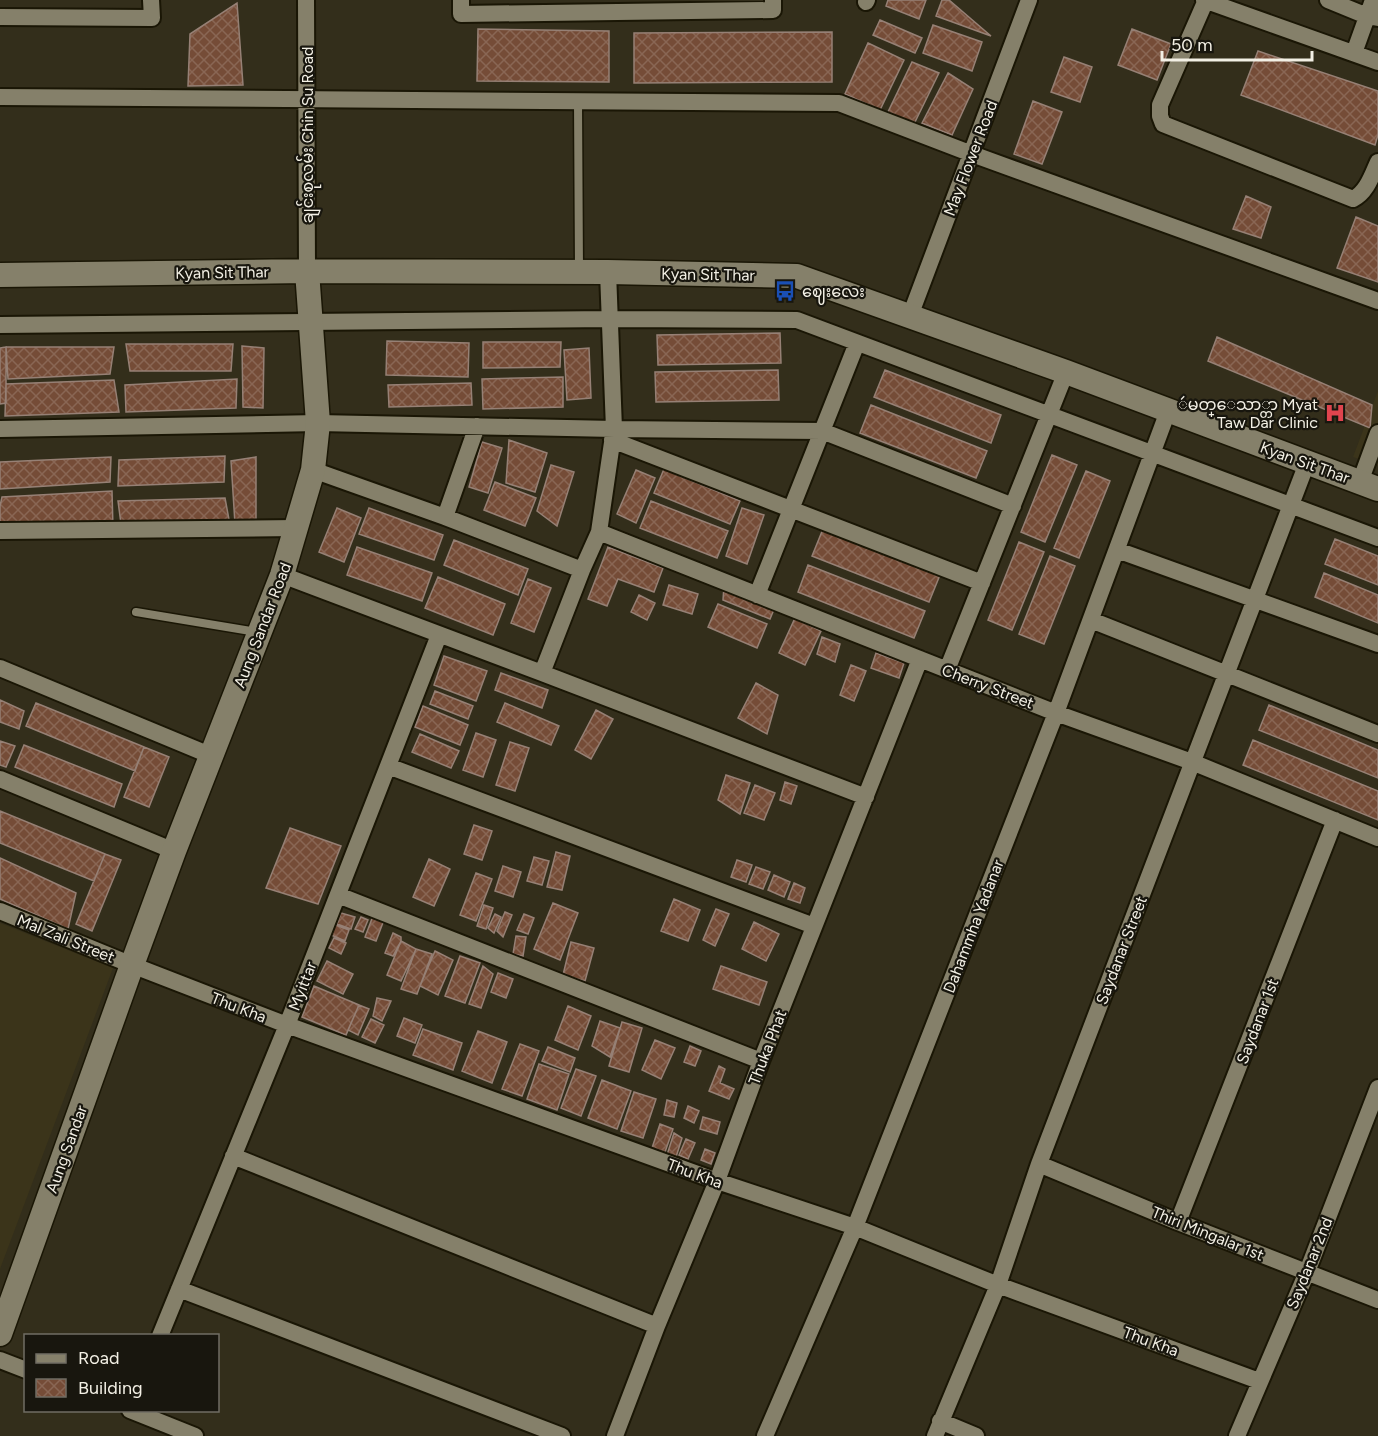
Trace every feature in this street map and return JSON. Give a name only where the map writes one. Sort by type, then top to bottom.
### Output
[{"type":"main road","name":"Kyan Sit Thar","points":[[0,275],[307,271],[608,272],[797,276],[1066,372],[1369,486]]},
{"type":"main road","name":"Aung Sandar Road","points":[[132,965],[282,575],[313,470],[318,423],[307,271]]},
{"type":"main road","name":"Aung Sandar","points":[[0,1334],[132,965]]},
{"type":"street","points":[[0,17],[152,18],[151,0]]},
{"type":"street","name":"ချင်းစုလမ်း Chin Su Road","points":[[306,0],[307,271]]},
{"type":"street","points":[[461,0],[460,14],[773,10],[772,0]]},
{"type":"street","name":"May Flower Road","points":[[910,316],[1029,0]]},
{"type":"street","points":[[1378,62],[1205,0],[1160,105],[1160,116],[1163,124],[1353,199],[1360,195],[1378,162]]},
{"type":"street","points":[[1328,0],[1372,11],[1354,53]]},
{"type":"street","points":[[0,97],[838,103],[1378,301]]},
{"type":"street","points":[[542,673],[599,532],[613,435],[608,272]]},
{"type":"street","points":[[0,325],[610,319],[797,320],[1378,538]]},
{"type":"street","points":[[757,595],[857,343]]},
{"type":"street","points":[[947,670],[1066,372]]},
{"type":"street","name":"Dahammha Yadanar","points":[[765,1436],[855,1227],[1056,712],[1168,411]]},
{"type":"street","points":[[0,429],[318,423],[477,426],[613,435],[822,431],[1013,506]]},
{"type":"street","points":[[445,517],[477,426]]},
{"type":"street","points":[[1369,486],[1378,433]]},
{"type":"street","points":[[613,435],[791,509],[982,583]]},
{"type":"street","name":"Saydanar Street","points":[[938,1429],[998,1285],[1039,1164],[1307,463]]},
{"type":"street","points":[[313,470],[445,517],[582,570]]},
{"type":"street","points":[[0,531],[296,528]]},
{"type":"street","name":"Cherry Street","points":[[599,532],[947,670],[1192,762],[1378,838]]},
{"type":"street","points":[[1117,550],[1378,644]]},
{"type":"street","points":[[282,575],[866,797]]},
{"type":"street","points":[[1091,620],[1378,734]]},
{"type":"street","name":"Myittar","points":[[160,1334],[287,1025],[440,635]]},
{"type":"street","name":"Thuka Phat","points":[[615,1436],[920,659]]},
{"type":"street","points":[[0,668],[212,756]]},
{"type":"street","points":[[388,766],[814,926]]},
{"type":"street","points":[[0,779],[174,851]]},
{"type":"street","name":"Saydanar 1st","points":[[1179,1222],[1335,820]]},
{"type":"street","points":[[338,895],[761,1061]]},
{"type":"street","name":"Mal Zali Street","points":[[0,910],[132,965]]},
{"type":"street","name":"Thu Kha","points":[[132,965],[287,1025],[717,1181],[855,1227],[998,1285],[1259,1381]]},
{"type":"street","name":"Saydanar 2nd","points":[[1237,1436],[1307,1272],[1378,1088]]},
{"type":"street","points":[[233,1156],[657,1326]]},
{"type":"street","name":"Thiri Mingalar 1st","points":[[1039,1164],[1378,1300]]},
{"type":"street","points":[[179,1289],[562,1436]]},
{"type":"street","points":[[0,1360],[24,1369]]},
{"type":"street","points":[[135,1412],[195,1436]]},
{"type":"street","points":[[938,1429],[976,1436]]},
{"type":"lane","points":[[578,101],[579,272]]},
{"type":"lane","points":[[136,612],[260,632]]},
{"type":"shaded area","points":[[1378,391],[1378,465],[1353,457]]},
{"type":"shaded area","points":[[0,923],[113,968],[0,1269]]},
{"type":"building","points":[[888,0],[926,0],[919,19],[886,6]]},
{"type":"building","points":[[942,0],[949,0],[991,36],[936,16]]},
{"type":"building","points":[[237,3],[243,85],[188,86],[190,34]]},
{"type":"building","points":[[880,20],[922,38],[915,53],[873,35]]},
{"type":"building","points":[[933,25],[982,42],[972,71],[923,53]]},
{"type":"building","points":[[478,29],[609,31],[609,82],[477,81]]},
{"type":"building","points":[[1132,29],[1171,44],[1157,80],[1118,65]]},
{"type":"building","points":[[832,32],[832,82],[634,83],[634,33]]},
{"type":"building","points":[[868,43],[904,60],[880,110],[845,94]]},
{"type":"building","points":[[1258,51],[1378,91],[1378,135],[1375,145],[1241,95]]},
{"type":"building","points":[[1064,57],[1092,67],[1080,102],[1051,92]]},
{"type":"building","points":[[912,62],[939,73],[914,124],[888,112]]},
{"type":"building","points":[[948,73],[973,89],[952,135],[922,123]]},
{"type":"building","points":[[1033,101],[1062,112],[1042,164],[1014,154]]},
{"type":"building","points":[[1246,196],[1271,207],[1261,238],[1233,229]]},
{"type":"building","points":[[1356,217],[1378,226],[1378,282],[1337,268]]},
{"type":"building","points":[[780,333],[781,363],[658,365],[657,335]]},
{"type":"building","points":[[1217,337],[1372,405],[1370,428],[1208,361]]},
{"type":"building","points":[[387,341],[469,343],[468,377],[386,375]]},
{"type":"building","points":[[483,342],[561,342],[560,367],[483,368]]},
{"type":"building","points":[[126,344],[233,344],[231,371],[130,371]]},
{"type":"building","points":[[242,346],[264,348],[263,408],[243,407]]},
{"type":"building","points":[[6,347],[114,347],[110,374],[8,379]]},
{"type":"building","points":[[6,347],[6,403],[0,404],[0,348]]},
{"type":"building","points":[[589,348],[591,398],[567,400],[564,350]]},
{"type":"building","points":[[778,370],[779,400],[656,402],[655,372]]},
{"type":"building","points":[[885,370],[1001,415],[991,443],[874,397]]},
{"type":"building","points":[[563,377],[563,407],[483,409],[482,379]]},
{"type":"building","points":[[237,379],[236,408],[126,412],[125,385]]},
{"type":"building","points":[[114,380],[119,412],[5,416],[6,384]]},
{"type":"building","points":[[471,383],[472,405],[389,407],[388,385]]},
{"type":"building","points":[[871,405],[987,451],[976,478],[860,433]]},
{"type":"building","points":[[509,440],[547,453],[535,492],[506,483]]},
{"type":"building","points":[[482,442],[502,448],[488,493],[469,487]]},
{"type":"building","points":[[1052,455],[1077,465],[1045,542],[1021,532]]},
{"type":"building","points":[[225,456],[224,482],[118,486],[119,460]]},
{"type":"building","points":[[111,457],[110,482],[0,489],[0,462]]},
{"type":"building","points":[[256,457],[256,522],[235,524],[231,461]]},
{"type":"building","points":[[551,465],[574,472],[557,526],[537,511]]},
{"type":"building","points":[[664,469],[740,501],[730,524],[654,493]]},
{"type":"building","points":[[636,470],[655,478],[636,523],[617,514]]},
{"type":"building","points":[[1086,471],[1110,481],[1079,558],[1054,548]]},
{"type":"building","points":[[495,482],[536,498],[525,526],[484,510]]},
{"type":"building","points":[[112,491],[113,528],[0,528],[2,497]]},
{"type":"building","points":[[225,498],[230,525],[121,524],[118,501]]},
{"type":"building","points":[[651,501],[728,531],[717,558],[640,528]]},
{"type":"building","points":[[337,508],[361,518],[344,562],[319,552]]},
{"type":"building","points":[[369,508],[443,535],[434,560],[359,534]]},
{"type":"building","points":[[742,508],[764,515],[747,564],[726,556]]},
{"type":"building","points":[[823,529],[940,575],[929,602],[812,556]]},
{"type":"building","points":[[1335,539],[1378,556],[1378,585],[1325,564]]},
{"type":"building","points":[[454,540],[528,569],[518,595],[444,565]]},
{"type":"building","points":[[1019,542],[1044,552],[1012,630],[988,620]]},
{"type":"building","points":[[357,547],[432,573],[422,601],[347,575]]},
{"type":"building","points":[[608,547],[663,568],[654,592],[618,579],[607,606],[588,599]]},
{"type":"building","points":[[1050,556],[1075,566],[1044,644],[1019,634]]},
{"type":"building","points":[[808,565],[925,611],[914,638],[798,592]]},
{"type":"building","points":[[1324,573],[1378,595],[1378,623],[1315,597]]},
{"type":"building","points":[[438,577],[505,604],[493,635],[425,608]]},
{"type":"building","points":[[528,579],[551,588],[534,632],[511,623]]},
{"type":"building","points":[[669,585],[698,594],[692,614],[663,605]]},
{"type":"building","points":[[724,586],[775,607],[770,619],[723,600]]},
{"type":"building","points":[[639,595],[655,603],[647,620],[631,612]]},
{"type":"building","points":[[718,604],[767,624],[757,648],[708,627]]},
{"type":"building","points":[[795,618],[821,631],[805,665],[779,653]]},
{"type":"building","points":[[822,637],[840,644],[835,662],[817,654]]},
{"type":"building","points":[[876,653],[904,663],[899,678],[871,668]]},
{"type":"building","points":[[444,656],[487,671],[476,701],[434,685]]},
{"type":"building","points":[[851,665],[866,671],[854,701],[840,695]]},
{"type":"building","points":[[501,673],[548,690],[542,708],[495,690]]},
{"type":"building","points":[[756,683],[778,695],[767,734],[738,718]]},
{"type":"building","points":[[435,691],[473,706],[468,719],[430,704]]},
{"type":"building","points":[[0,700],[24,711],[19,729],[0,722]]},
{"type":"building","points":[[36,703],[144,747],[135,771],[26,726]]},
{"type":"building","points":[[505,703],[559,726],[551,745],[497,722]]},
{"type":"building","points":[[1269,705],[1378,750],[1378,778],[1259,730]]},
{"type":"building","points":[[423,706],[468,725],[460,745],[415,727]]},
{"type":"building","points":[[596,710],[613,719],[591,759],[575,750]]},
{"type":"building","points":[[476,733],[496,740],[483,777],[463,770]]},
{"type":"building","points":[[420,734],[459,751],[451,768],[412,752]]},
{"type":"building","points":[[1253,740],[1378,791],[1378,820],[1243,765]]},
{"type":"building","points":[[0,741],[15,746],[6,767],[0,765]]},
{"type":"building","points":[[510,742],[529,748],[515,791],[496,785]]},
{"type":"building","points":[[24,745],[122,784],[114,807],[15,767]]},
{"type":"building","points":[[144,747],[169,757],[149,807],[124,797]]},
{"type":"building","points":[[726,775],[750,783],[740,814],[718,800]]},
{"type":"building","points":[[785,782],[797,786],[791,804],[780,800]]},
{"type":"building","points":[[755,785],[775,793],[764,820],[744,813]]},
{"type":"building","points":[[0,811],[105,854],[94,881],[0,843]]},
{"type":"building","points":[[474,825],[492,831],[482,860],[464,854]]},
{"type":"building","points":[[290,828],[341,846],[318,904],[266,888]]},
{"type":"building","points":[[556,852],[570,856],[562,890],[547,887]]},
{"type":"building","points":[[105,854],[121,860],[92,931],[76,924]]},
{"type":"building","points":[[534,857],[549,861],[542,885],[527,881]]},
{"type":"building","points":[[0,858],[76,893],[68,929],[0,899]]},
{"type":"building","points":[[429,859],[450,869],[434,906],[413,897]]},
{"type":"building","points":[[737,860],[752,865],[746,882],[731,877]]},
{"type":"building","points":[[503,866],[521,872],[513,897],[495,891]]},
{"type":"building","points":[[756,867],[770,872],[763,889],[749,884]]},
{"type":"building","points":[[476,873],[492,879],[476,921],[460,915]]},
{"type":"building","points":[[774,875],[790,882],[784,897],[768,890]]},
{"type":"building","points":[[794,883],[805,888],[800,903],[788,899]]},
{"type":"building","points":[[674,899],[700,910],[688,941],[661,931]]},
{"type":"building","points":[[553,903],[578,913],[560,960],[534,949]]},
{"type":"building","points":[[484,905],[493,908],[486,929],[477,926]]},
{"type":"building","points":[[716,909],[729,914],[715,946],[703,940]]},
{"type":"building","points":[[505,912],[512,915],[503,937],[497,931]]},
{"type":"building","points":[[341,913],[355,917],[351,929],[337,924]]},
{"type":"building","points":[[495,914],[501,917],[494,933],[488,928]]},
{"type":"building","points":[[524,914],[534,918],[528,934],[517,930]]},
{"type":"building","points":[[373,916],[384,920],[376,941],[365,937]]},
{"type":"building","points":[[361,917],[368,920],[363,932],[355,929]]},
{"type":"building","points":[[754,922],[779,934],[766,961],[742,949]]},
{"type":"building","points":[[333,924],[349,930],[345,941],[329,934]]},
{"type":"building","points":[[393,933],[401,937],[401,941],[393,956],[385,953]]},
{"type":"building","points":[[516,936],[526,937],[523,956],[513,954]]},
{"type":"building","points":[[334,938],[346,943],[341,954],[329,948]]},
{"type":"building","points":[[401,941],[416,949],[401,981],[387,975]]},
{"type":"building","points":[[571,942],[594,948],[585,981],[563,975]]},
{"type":"building","points":[[416,949],[432,954],[417,994],[401,989]]},
{"type":"building","points":[[435,951],[453,960],[438,995],[420,986]]},
{"type":"building","points":[[460,956],[480,963],[465,1003],[445,996]]},
{"type":"building","points":[[327,961],[353,974],[343,994],[317,981]]},
{"type":"building","points":[[483,966],[493,974],[481,1008],[469,1004]]},
{"type":"building","points":[[721,966],[767,982],[759,1005],[713,989]]},
{"type":"building","points":[[498,973],[513,979],[506,998],[491,992]]},
{"type":"building","points":[[314,986],[359,1005],[346,1035],[302,1017]]},
{"type":"building","points":[[377,998],[391,1001],[382,1021],[373,1016]]},
{"type":"building","points":[[359,1005],[369,1009],[358,1035],[348,1030]]},
{"type":"building","points":[[568,1006],[591,1016],[578,1050],[555,1040]]},
{"type":"building","points":[[404,1018],[422,1025],[415,1043],[397,1036]]},
{"type":"building","points":[[371,1019],[384,1025],[375,1043],[362,1037]]},
{"type":"building","points":[[600,1021],[620,1028],[610,1057],[592,1046]]},
{"type":"building","points":[[622,1022],[642,1028],[629,1072],[609,1066]]},
{"type":"building","points":[[423,1029],[462,1043],[453,1070],[413,1055]]},
{"type":"building","points":[[478,1031],[507,1042],[492,1083],[462,1071]]},
{"type":"building","points":[[655,1040],[675,1048],[661,1079],[642,1070]]},
{"type":"building","points":[[520,1044],[539,1051],[522,1096],[502,1089]]},
{"type":"building","points":[[690,1046],[701,1051],[695,1066],[684,1062]]},
{"type":"building","points":[[548,1047],[575,1058],[570,1072],[542,1061]]},
{"type":"building","points":[[539,1064],[569,1074],[557,1110],[527,1099]]},
{"type":"building","points":[[719,1066],[725,1069],[720,1083],[734,1089],[729,1099],[709,1091]]},
{"type":"building","points":[[576,1069],[596,1076],[581,1116],[561,1108]]},
{"type":"building","points":[[602,1080],[631,1091],[617,1129],[588,1118]]},
{"type":"building","points":[[634,1092],[656,1099],[643,1138],[621,1131]]},
{"type":"building","points":[[667,1100],[677,1103],[674,1117],[664,1115]]},
{"type":"building","points":[[688,1106],[699,1111],[694,1123],[684,1118]]},
{"type":"building","points":[[703,1117],[720,1122],[717,1134],[700,1129]]},
{"type":"building","points":[[660,1124],[673,1129],[665,1152],[652,1148]]},
{"type":"building","points":[[674,1133],[682,1138],[676,1157],[667,1155]]},
{"type":"building","points":[[686,1139],[695,1143],[688,1159],[679,1155]]},
{"type":"building","points":[[705,1149],[715,1153],[711,1164],[701,1160]]},
{"type":"place","name":"ဈေးလေး","points":[[785,291]]},
{"type":"place","name":"ဴမတ္ေသာ္တာ Myat Taw Dar Clinic","points":[[1335,413]]}]
